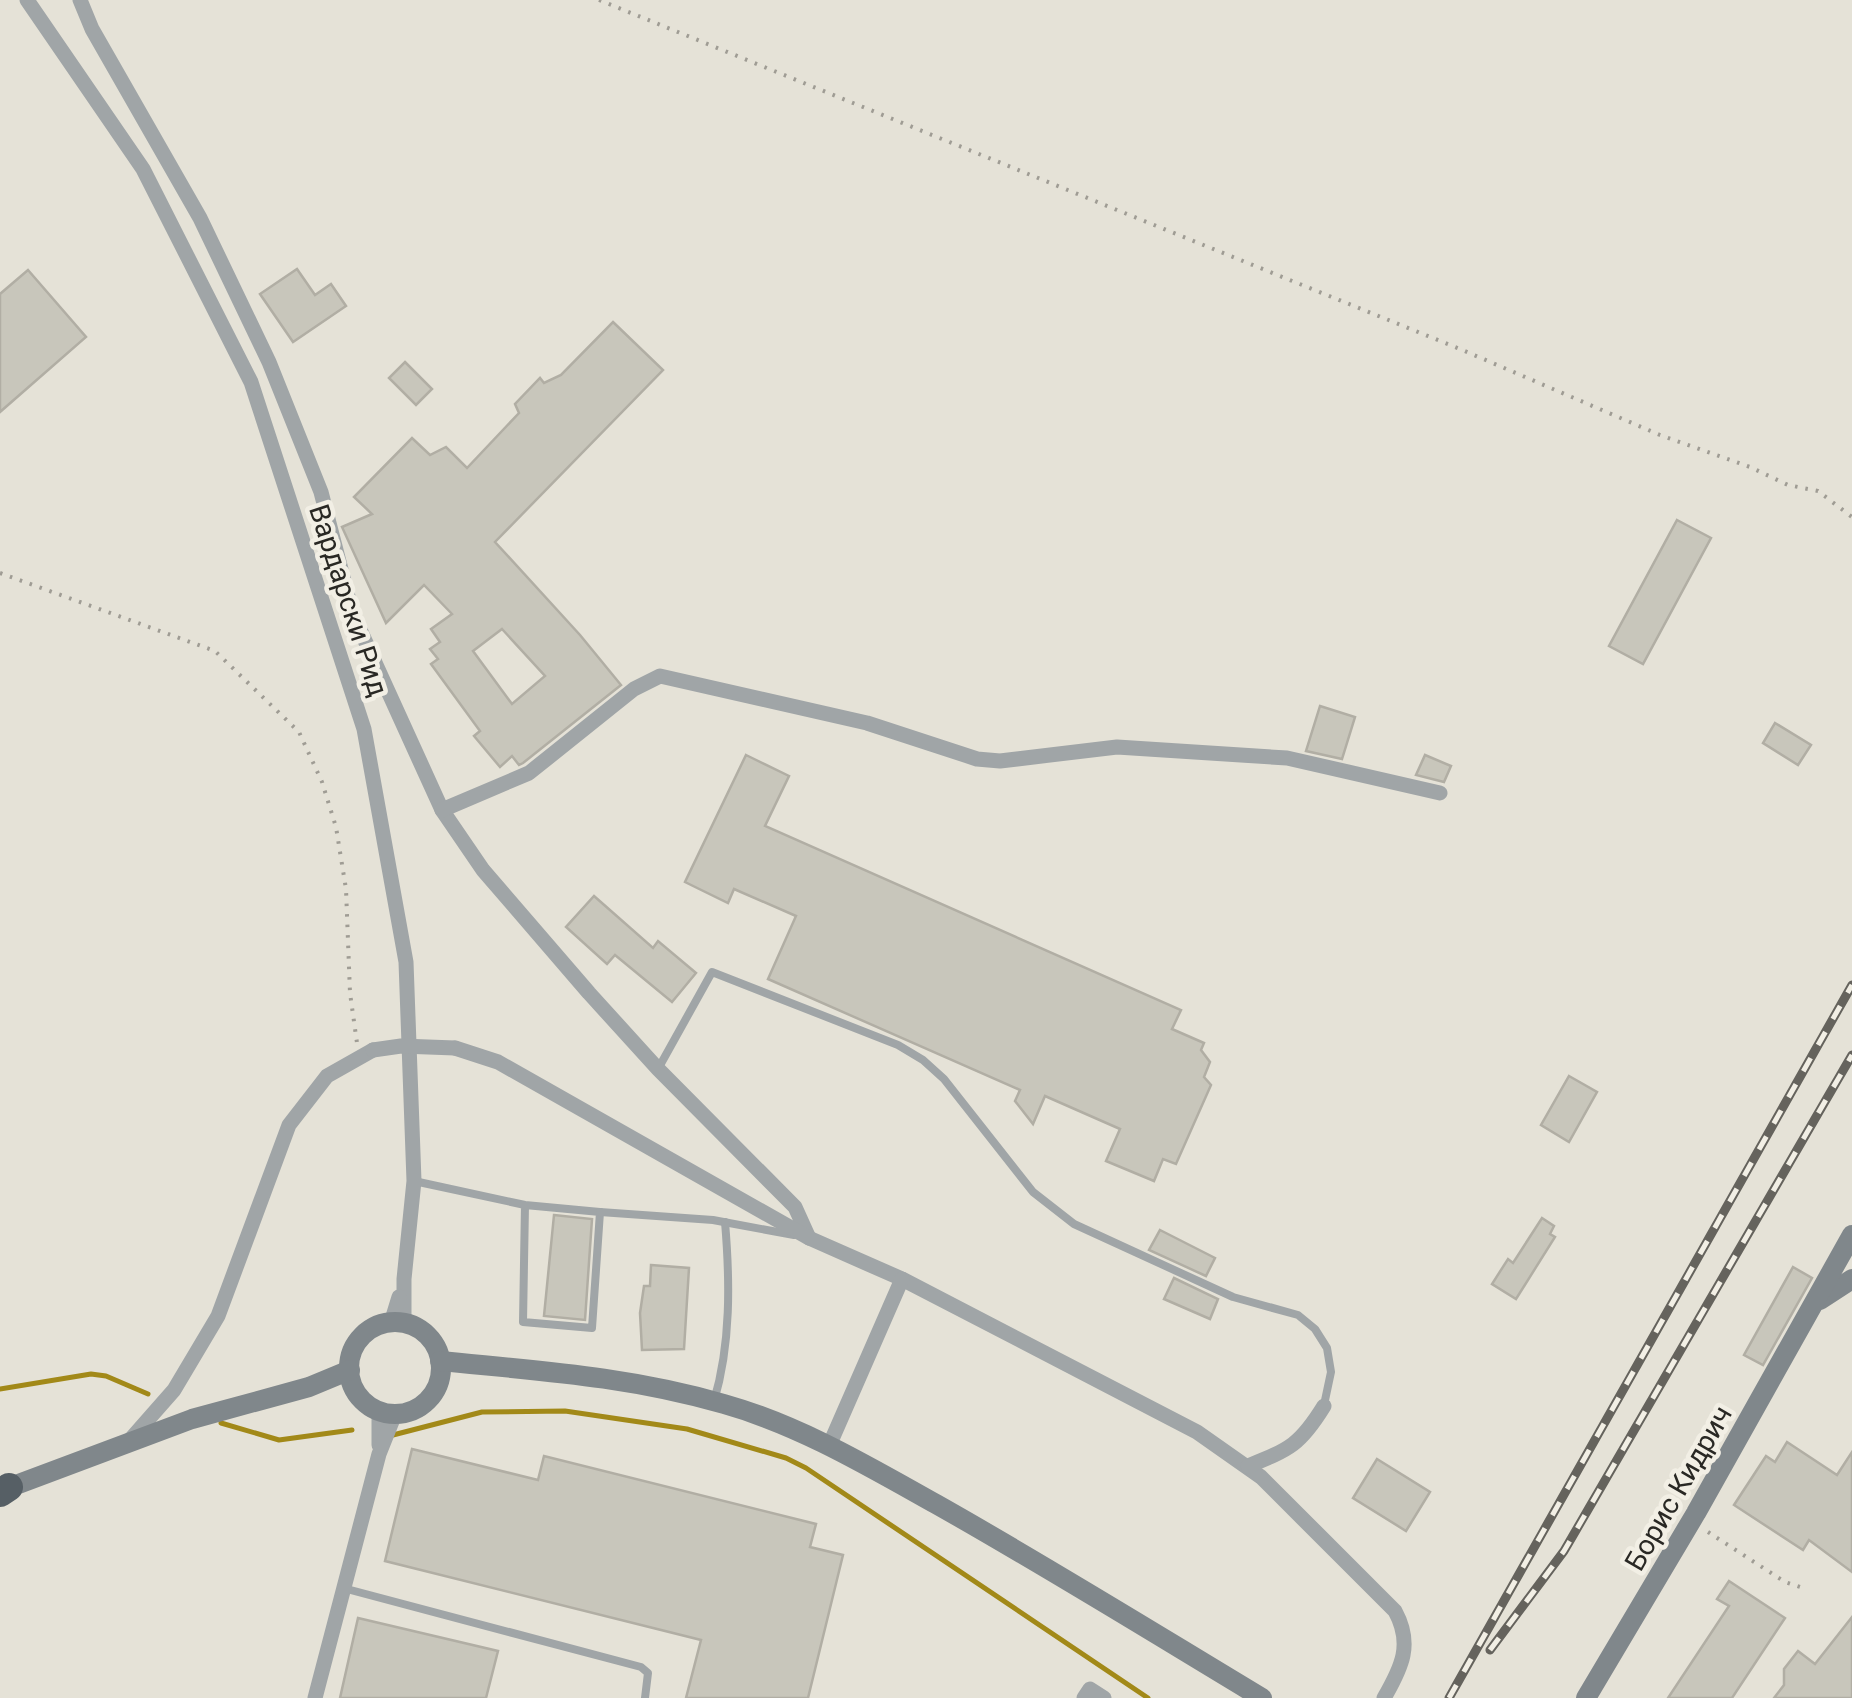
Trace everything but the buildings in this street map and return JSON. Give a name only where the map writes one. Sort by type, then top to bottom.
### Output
[{"type":"main road","name":"Борис Кидрич","points":[[1586,1698],[1815,1305],[1852,1234]]},
{"type":"main road","points":[[1815,1305],[1852,1279]]},
{"type":"main road","points":[[398,1323],[427,1336],[440,1371],[428,1401],[418,1408],[386,1412],[362,1400],[352,1380],[358,1342],[378,1326],[398,1323]]},
{"type":"main road","points":[[440,1371],[504,1368],[613,1378],[714,1401],[772,1420],[829,1446],[1042,1565],[1262,1698]]},
{"type":"main road","points":[[3,1490],[202,1416],[309,1387],[352,1380]]},
{"type":"street","name":"Вардарски Рид","points":[[27,0],[143,169],[251,382],[364,729],[406,962],[414,1181],[398,1323]]},
{"type":"street","points":[[80,0],[92,29],[200,218],[269,362],[321,492],[352,612],[442,810],[483,870],[658,1069],[794,1208],[809,1238]]},
{"type":"street","points":[[442,810],[529,773],[634,689],[660,676],[867,723],[976,758],[1000,761],[1118,747],[1268,757],[1440,793]]},
{"type":"street","points":[[126,1444],[174,1390],[218,1316],[289,1125],[327,1076],[366,1050],[401,1046],[455,1048],[498,1062],[809,1238],[902,1279],[1198,1432],[1248,1466],[1339,1554],[1406,1630],[1405,1652],[1384,1698]]},
{"type":"street","points":[[829,1446],[902,1279]]},
{"type":"street","points":[[1248,1466],[1284,1452],[1306,1437],[1324,1406]]},
{"type":"street","points":[[315,1698],[379,1454],[386,1412]]},
{"type":"street","points":[[1084,1698],[1090,1690],[1104,1698]]},
{"type":"lane","points":[[658,1069],[712,972],[898,1046],[944,1078],[1033,1192],[1053,1210],[1074,1224],[1232,1297],[1278,1307],[1306,1322],[1327,1348],[1332,1372],[1324,1406]]},
{"type":"lane","points":[[414,1181],[525,1205],[725,1222],[809,1238]]},
{"type":"lane","points":[[525,1205],[523,1322],[592,1328],[600,1212]]},
{"type":"lane","points":[[714,1401],[726,1342],[725,1222]]},
{"type":"lane","points":[[343,1588],[641,1668],[648,1673],[645,1698]]},
{"type":"path","points":[[599,0],[1460,348],[1660,436],[1750,466],[1788,486],[1818,491],[1852,516]]},
{"type":"path","points":[[0,573],[214,651],[298,732],[322,782],[336,827],[346,889],[350,993],[366,1050]]},
{"type":"path","points":[[1691,1521],[1785,1582],[1803,1588]]},
{"type":"waterway","points":[[0,1389],[91,1374],[106,1376],[148,1394]]},
{"type":"waterway","points":[[393,1435],[482,1412],[565,1411],[687,1429],[786,1458],[1148,1698]]},
{"type":"waterway","points":[[221,1423],[279,1440],[352,1430]]},
{"type":"railway","points":[[1449,1698],[1852,985]]},
{"type":"railway","points":[[1490,1650],[1564,1551],[1852,1055]]}]
